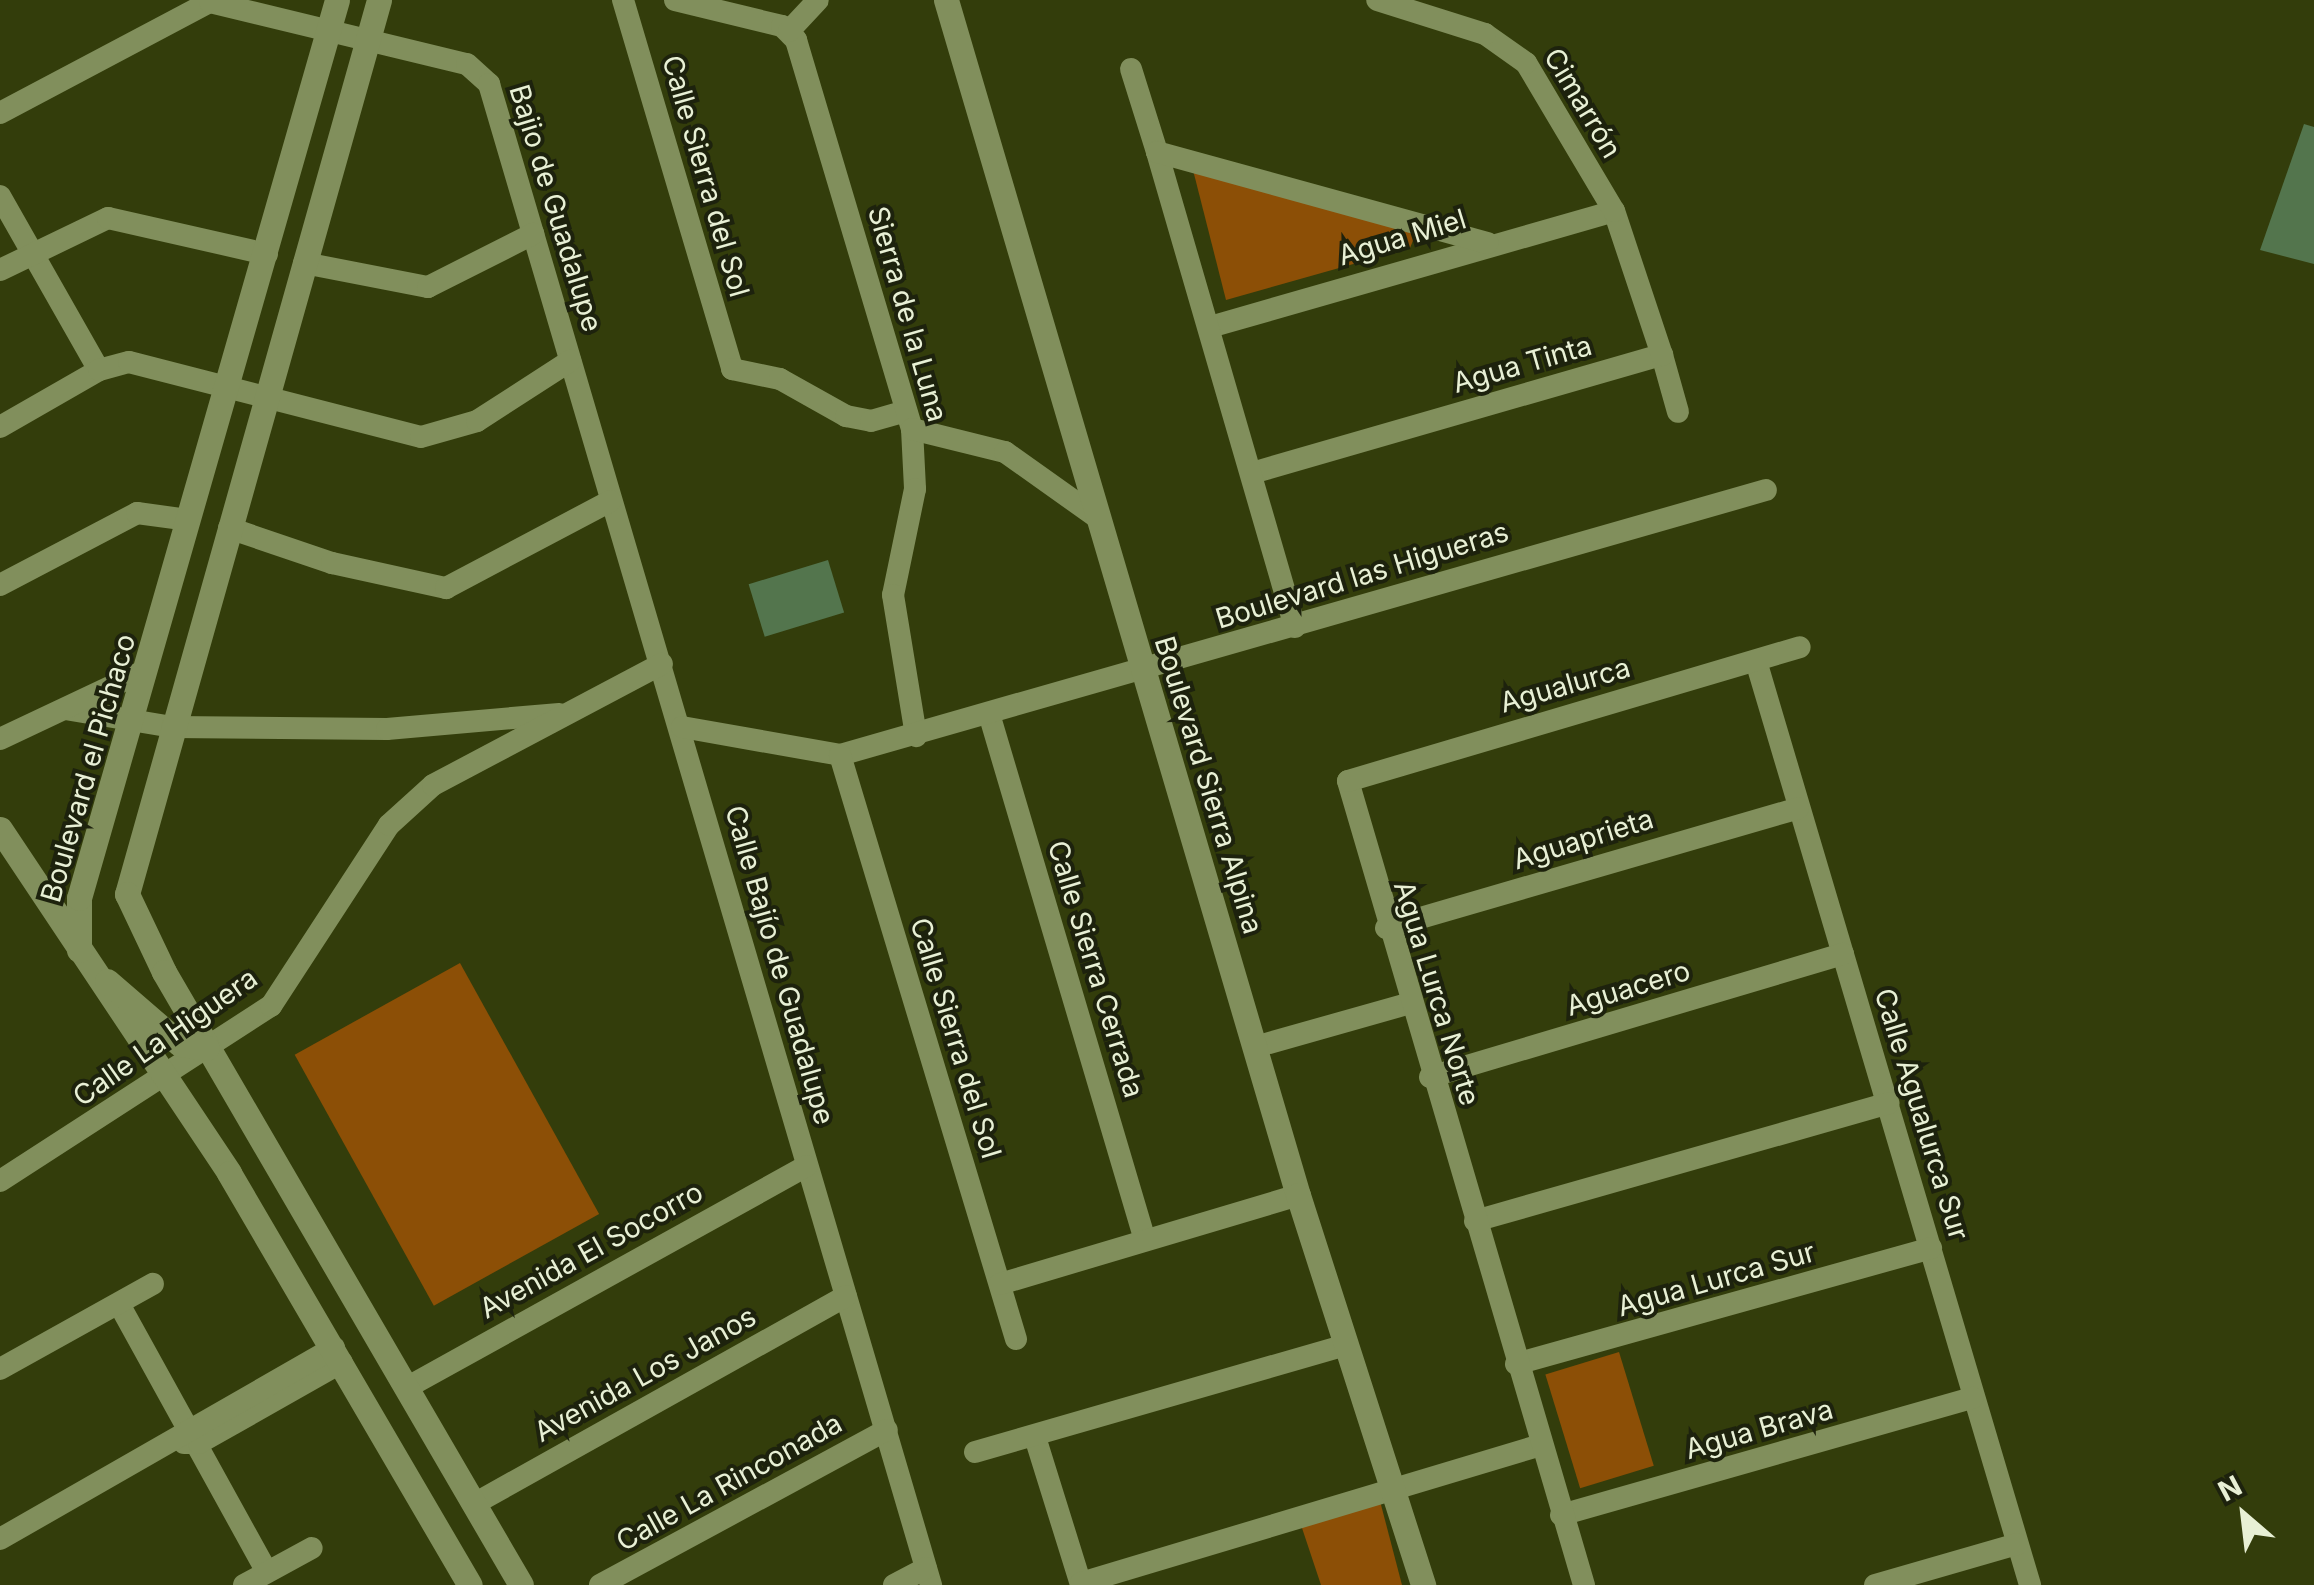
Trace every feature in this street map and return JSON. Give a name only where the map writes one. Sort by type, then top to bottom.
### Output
[{"type":"street","name":"Boulevard el Pichaco","points":[[85,960],[78,898],[338,0]]},
{"type":"street","points":[[379,0],[127,894],[207,1048],[521,1585]]},
{"type":"street","name":"Calle Sierra del Sol","points":[[623,0],[732,369],[780,379],[846,416],[871,421],[909,420]]},
{"type":"street","points":[[675,0],[790,31],[818,0]]},
{"type":"street","name":"Boulevard Sierra Alpina","points":[[946,0],[1298,1195],[1423,1585]]},
{"type":"street","name":"Cimarrón","points":[[1378,0],[1513,48],[1614,210]]},
{"type":"street","points":[[0,113],[210,2],[368,38]]},
{"type":"street","name":"Sierra de la Luna","points":[[790,31],[909,420],[915,489],[893,614],[916,736]]},
{"type":"street","name":"Bajio de Guadalupe","points":[[368,38],[480,72],[570,361]]},
{"type":"street","points":[[1131,69],[1295,627]]},
{"type":"street","points":[[1157,152],[1488,243]]},
{"type":"street","points":[[0,196],[98,370]]},
{"type":"street","points":[[1614,210],[1678,412]]},
{"type":"street","name":"Agua Miel","points":[[1210,328],[1488,243],[1614,210]]},
{"type":"street","points":[[0,270],[108,218],[267,254]]},
{"type":"street","points":[[304,264],[428,287],[533,234]]},
{"type":"street","name":"Agua Tinta","points":[[1252,474],[1662,355]]},
{"type":"street","points":[[0,428],[98,370],[148,363],[421,437],[477,421],[570,361]]},
{"type":"street","name":"Calle Bajío de Guadalupe","points":[[570,361],[682,726],[806,1166],[928,1577]]},
{"type":"street","points":[[909,420],[1005,452],[1098,518]]},
{"type":"street","name":"Boulevard las Higueras","points":[[682,726],[840,754],[990,717],[1766,490]]},
{"type":"street","points":[[229,528],[332,564],[446,588],[610,501]]},
{"type":"street","points":[[0,584],[137,513],[188,520]]},
{"type":"street","name":"Agualurca","points":[[1348,781],[1800,648]]},
{"type":"street","name":"Calle Agualurca Sur","points":[[1756,661],[2030,1585]]},
{"type":"street","name":"Calle La Higuera","points":[[0,1182],[271,1006],[389,825],[433,785],[662,664]]},
{"type":"street","points":[[0,739],[146,670]]},
{"type":"street","points":[[64,709],[172,727],[387,728],[573,712]]},
{"type":"street","name":"Calle Sierra Cerrada","points":[[990,717],[1144,1237]]},
{"type":"street","name":"Calle Sierra del Sol","points":[[840,754],[1016,1339]]},
{"type":"street","name":"Agua Lurca Norte","points":[[1348,781],[1408,1004],[1584,1585]]},
{"type":"street","name":"Aguaprieta","points":[[1386,928],[1798,808]]},
{"type":"street","points":[[0,829],[165,1075],[338,1355],[470,1585]]},
{"type":"street","name":"Aguacero","points":[[1430,1077],[1843,954]]},
{"type":"street","points":[[85,960],[180,1044],[207,1048]]},
{"type":"street","points":[[1255,1047],[1408,1004]]},
{"type":"street","points":[[1475,1221],[1888,1103]]},
{"type":"street","name":"Avenida El Socorro","points":[[406,1388],[806,1166]]},
{"type":"street","points":[[1000,1284],[1144,1237],[1298,1195]]},
{"type":"street","name":"Agua Lurca Sur","points":[[1516,1364],[1931,1248]]},
{"type":"street","points":[[0,1370],[154,1284]]},
{"type":"street","name":"Avenida Los Janos","points":[[474,1504],[846,1296]]},
{"type":"street","points":[[119,1304],[267,1572]]},
{"type":"street","points":[[974,1452],[1346,1345]]},
{"type":"street","points":[[0,1540],[338,1355]]},
{"type":"street","name":"Agua Brava","points":[[1561,1515],[1973,1398]]},
{"type":"street","name":"Calle La Rinconada","points":[[600,1585],[887,1430]]},
{"type":"street","points":[[1035,1437],[1081,1584],[1392,1485],[1539,1446]]},
{"type":"street","points":[[1876,1585],[2017,1544]]},
{"type":"street","points":[[244,1585],[312,1548]]},
{"type":"street","points":[[894,1585],[928,1577]]},
{"type":"shaded area","points":[[1193,170],[1416,233],[1410,248],[1226,300]]},
{"type":"shaded area","points":[[460,963],[599,1214],[434,1306],[295,1055]]},
{"type":"shaded area","points":[[1619,1352],[1654,1466],[1580,1488],[1545,1375]]},
{"type":"shaded area","points":[[1380,1501],[1402,1585],[1321,1585],[1299,1519]]},
{"type":"building","points":[[2304,124],[2314,127],[2314,264],[2260,250]]},
{"type":"building","points":[[828,560],[844,613],[765,637],[749,584]]}]
